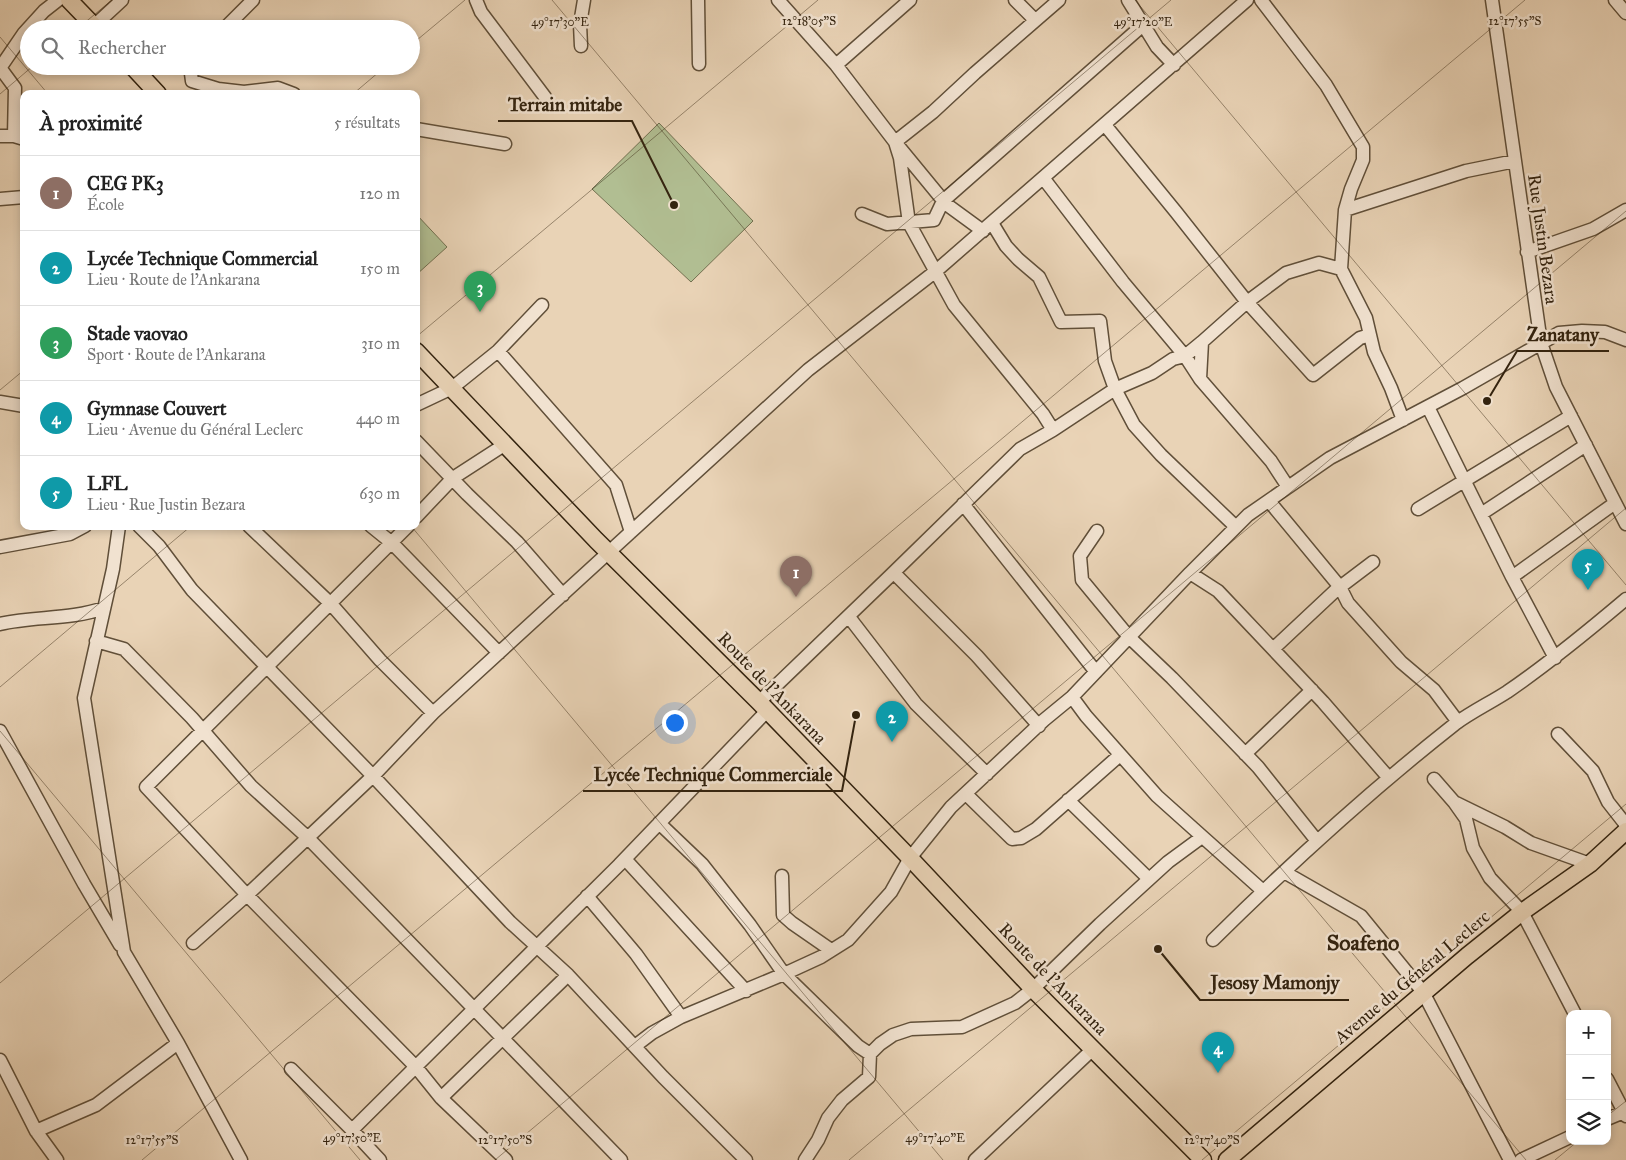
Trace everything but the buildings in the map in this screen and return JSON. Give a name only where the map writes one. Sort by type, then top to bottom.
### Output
[{"type":"main road","points":[[69,0],[88,20]]},
{"type":"main road","points":[[140,75],[154,90]]},
{"type":"main road","name":"Route de l'Ankarana","points":[[420,355],[608,552],[910,858],[1033,989],[1203,1160]]},
{"type":"main road","name":"Avenue du Général Leclerc","points":[[1227,1160],[1423,992],[1522,912],[1590,864],[1626,831]]},
{"type":"street","points":[[36,20],[58,0]]},
{"type":"street","points":[[102,20],[122,0]]},
{"type":"street","points":[[233,20],[253,0]]},
{"type":"street","points":[[476,0],[481,12],[545,98]]},
{"type":"street","points":[[581,46],[580,24],[584,0]]},
{"type":"street","points":[[698,0],[699,64]]},
{"type":"street","points":[[778,0],[836,65],[943,201],[988,227],[1018,259],[1039,277],[1061,322],[1100,321],[1105,361],[1115,389],[1134,425],[1161,455],[1236,527]]},
{"type":"street","points":[[836,65],[910,0]]},
{"type":"street","points":[[1016,0],[1035,20]]},
{"type":"street","points":[[895,142],[933,112],[1059,0]]},
{"type":"street","points":[[193,943],[247,895],[373,776],[433,713],[808,370],[936,271],[1044,179],[1247,0]]},
{"type":"street","points":[[1261,0],[1326,84],[1363,147],[1363,160],[1345,210],[1341,268],[1366,318],[1374,352],[1391,388],[1403,420]]},
{"type":"street","name":"Rue Justin Bezara","points":[[1492,0],[1540,343],[1556,387],[1626,524]]},
{"type":"street","points":[[1615,0],[1626,13]]},
{"type":"street","points":[[1131,1],[1157,47],[1174,65]]},
{"type":"street","points":[[862,214],[887,224],[934,220],[943,201],[1144,25]]},
{"type":"street","points":[[0,136],[19,138],[15,88],[1,68],[20,39]]},
{"type":"street","points":[[191,75],[192,81],[227,90]]},
{"type":"street","points":[[261,90],[278,88],[283,90]]},
{"type":"street","points":[[1105,125],[1247,302],[1313,375],[1360,338],[1370,335]]},
{"type":"street","points":[[420,130],[505,144]]},
{"type":"street","points":[[895,142],[900,158],[909,223],[954,305],[1043,414],[1053,430]]},
{"type":"street","points":[[1345,210],[1466,172],[1515,161]]},
{"type":"street","points":[[1044,179],[1123,282],[1185,356],[1200,379],[1271,461],[1288,487]]},
{"type":"street","points":[[0,200],[20,198]]},
{"type":"street","points":[[1527,252],[1593,229],[1626,210]]},
{"type":"street","points":[[352,1130],[625,859],[763,707],[849,617],[1020,449],[1053,430],[1115,389],[1152,373],[1173,359],[1185,356],[1247,302],[1286,273],[1319,263],[1341,268]]},
{"type":"street","points":[[420,403],[452,388],[498,351],[542,306]]},
{"type":"street","points":[[635,1046],[652,1033],[681,1017],[784,974],[848,940],[891,892],[910,858],[951,807],[1072,698],[1190,573],[1248,515],[1330,458],[1428,407],[1559,334],[1582,331],[1606,332],[1626,340]]},
{"type":"street","points":[[1200,379],[1202,342]]},
{"type":"street","points":[[498,351],[616,485],[631,532]]},
{"type":"street","points":[[0,402],[20,405]]},
{"type":"street","points":[[1428,407],[1512,577],[1555,658]]},
{"type":"street","points":[[1418,509],[1571,416]]},
{"type":"street","points":[[420,445],[466,494],[517,542],[563,595]]},
{"type":"street","points":[[420,514],[453,478],[504,445]]},
{"type":"street","points":[[1481,514],[1586,445]]},
{"type":"street","points":[[1269,501],[1340,587],[1348,604],[1401,662],[1434,690],[1458,722]]},
{"type":"street","points":[[1512,577],[1615,503]]},
{"type":"street","points":[[963,504],[1096,672]]},
{"type":"street","points":[[0,547],[70,534],[78,530]]},
{"type":"street","points":[[118,530],[113,569],[84,698],[124,952]]},
{"type":"street","points":[[143,530],[159,546],[192,590],[373,776],[510,922],[568,975],[746,1160]]},
{"type":"street","points":[[253,530],[331,604],[380,660],[433,713]]},
{"type":"street","points":[[376,530],[392,544],[499,652]]},
{"type":"street","points":[[404,530],[146,787],[247,895],[416,1067],[441,1098],[506,1160]]},
{"type":"street","points":[[1097,531],[1080,556],[1082,580],[1129,637],[1172,678],[1258,767],[1318,841]]},
{"type":"street","points":[[1273,649],[1340,587],[1374,562]]},
{"type":"street","points":[[894,573],[978,656],[1039,726]]},
{"type":"street","points":[[1190,573],[1218,592],[1312,690],[1388,777]]},
{"type":"street","points":[[1213,940],[1263,891],[1388,777],[1458,722],[1505,693],[1555,658],[1626,600]]},
{"type":"street","points":[[0,624],[34,618],[82,614],[104,608]]},
{"type":"street","points":[[849,617],[916,704],[987,774]]},
{"type":"street","points":[[96,640],[124,649],[202,730],[251,786],[307,837],[620,1160]]},
{"type":"street","points":[[1245,754],[1312,690]]},
{"type":"street","points":[[1072,698],[1157,796],[1263,891]]},
{"type":"street","points":[[0,731],[84,884],[178,1043],[238,1159]]},
{"type":"street","points":[[1558,734],[1593,771],[1608,802],[1626,825]]},
{"type":"street","points":[[966,794],[1012,839],[1021,838],[1036,829],[1120,755]]},
{"type":"street","points":[[1434,779],[1466,819],[1473,848],[1490,878],[1522,912],[1573,1010]]},
{"type":"street","points":[[1068,800],[1149,880]]},
{"type":"street","points":[[1454,802],[1505,827],[1532,844],[1590,864]]},
{"type":"street","points":[[659,823],[702,864],[745,919],[784,974],[858,1046],[870,1054]]},
{"type":"street","points":[[805,1160],[818,1140],[828,1118],[842,1100],[869,1077],[870,1054],[880,1044],[893,1035],[911,1030],[962,1027],[1015,1003],[1033,989],[1168,862],[1202,837]]},
{"type":"street","points":[[625,859],[746,991]]},
{"type":"street","points":[[1284,872],[1361,916],[1423,992],[1510,1160]]},
{"type":"street","points":[[782,876],[784,915],[792,923],[831,950]]},
{"type":"street","points":[[587,896],[636,954],[681,1017]]},
{"type":"street","points":[[441,1098],[568,975]]},
{"type":"street","points":[[36,1131],[96,1105],[178,1043]]},
{"type":"street","points":[[975,1160],[1093,1049]]},
{"type":"street","points":[[0,1060],[36,1131],[57,1160]]},
{"type":"street","points":[[291,1069],[380,1160]]},
{"type":"street","points":[[1611,1087],[1625,1113],[1611,1118]]},
{"type":"street","points":[[1521,1160],[1566,1139]]},
{"type":"green space","points":[[659,123],[753,221],[691,282],[592,189]]},
{"type":"green space","points":[[420,218],[447,247],[420,271]]},
{"type":"place","name":"Terrain mitabe","points":[[674,205]]},
{"type":"place","name":"Stade vaovao","points":[[480,312]]},
{"type":"place","name":"Zanatany","points":[[1487,401]]},
{"type":"place","name":"LFL","points":[[1588,590]]},
{"type":"place","name":"CEG PK3","points":[[796,597]]},
{"type":"place","name":"Lycée Technique Commerciale","points":[[856,715]]},
{"type":"place","name":"Lycée Technique Commercial","points":[[892,742]]},
{"type":"place","name":"Jesosy Mamonjy","points":[[1158,949]]},
{"type":"place","name":"Gymnase Couvert","points":[[1218,1073]]},
{"type":"district","name":"Soafeno","points":[[1363,942]]}]
